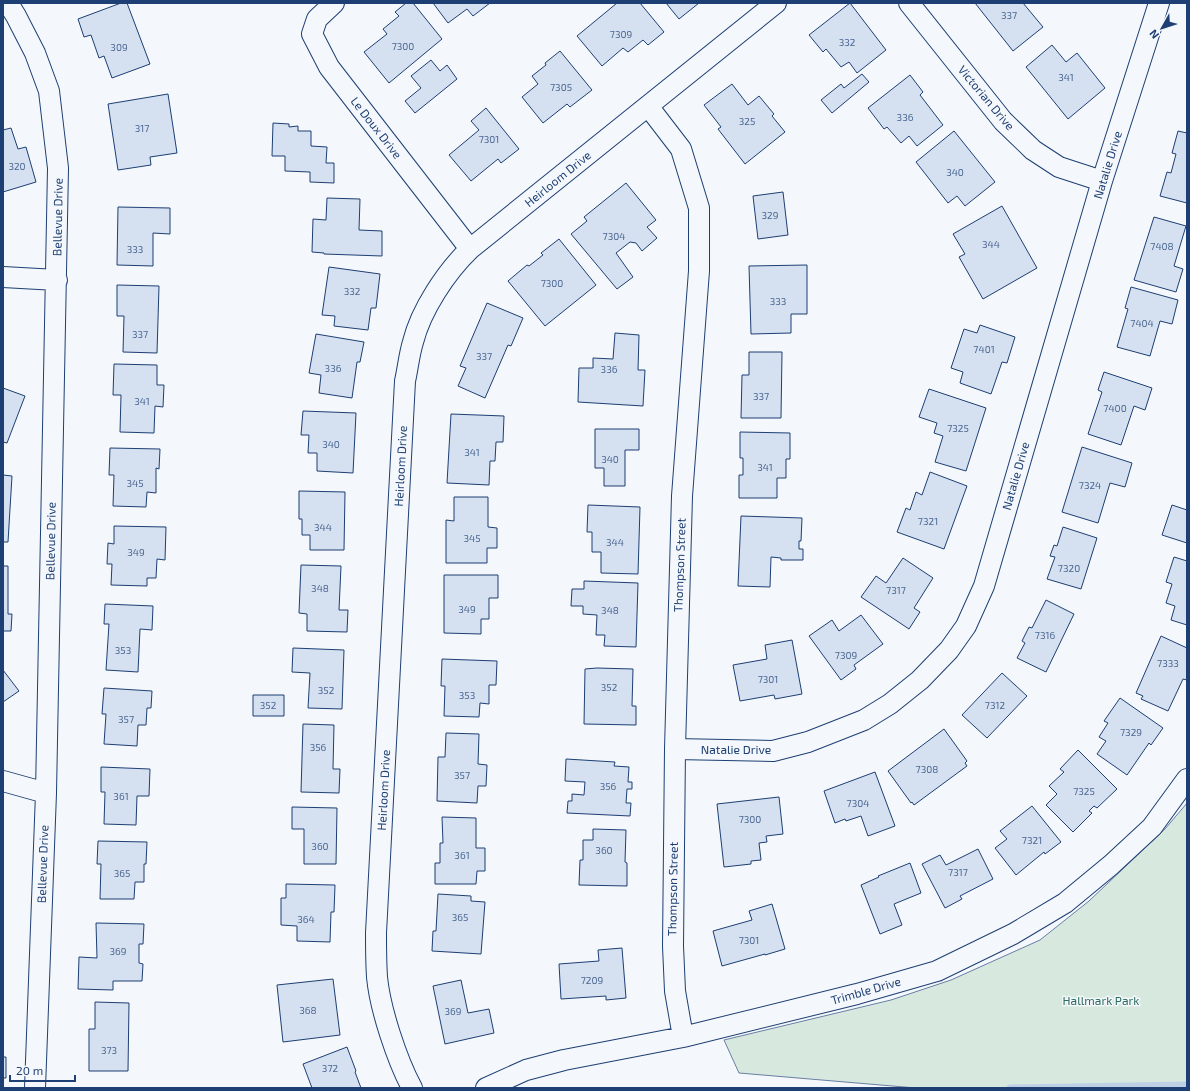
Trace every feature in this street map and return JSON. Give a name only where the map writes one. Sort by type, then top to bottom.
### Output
[{"type":"street","name":"Bellevue Drive","points":[[8,3],[35,53],[49,91],[58,168],[46,793],[35,1088]]},
{"type":"street","name":"Le Doux Drive","points":[[334,3],[317,19],[312,34],[329,67],[470,249]]},
{"type":"street","name":"Heirloom Drive","points":[[412,1088],[393,1040],[382,1005],[377,977],[376,934],[405,381],[413,342],[425,309],[458,261],[470,249],[776,3]]},
{"type":"street","name":"Victorian Drive","points":[[909,3],[1003,121],[1033,150],[1059,166],[1102,181]]},
{"type":"street","name":"Natalie Drive","points":[[675,749],[773,751],[808,742],[864,720],[890,704],[920,680],[949,650],[966,626],[984,586],[1102,181],[1159,3]]},
{"type":"street","name":"Thompson Street","points":[[648,106],[681,149],[699,208],[699,271],[682,496],[675,749],[673,946],[675,992],[684,1037]]},
{"type":"street","points":[[3,277],[57,280]]},
{"type":"street","name":"Trimble Drive","points":[[486,1088],[526,1070],[564,1060],[684,1037],[857,994],[936,971],[1013,934],[1065,903],[1111,865],[1152,827],[1187,779]]},
{"type":"street","points":[[3,781],[46,793]]},
{"type":"green space","name":"Hallmark Park","points":[[1187,803],[1187,1088],[916,1088],[739,1073],[724,1040],[891,1000],[951,980],[1040,940],[1089,901],[1165,829]]},
{"type":"building","points":[[121,3],[127,3],[150,64],[112,78],[104,56],[99,58],[91,35],[84,37],[78,19]]},
{"type":"building","points":[[406,3],[413,3],[442,39],[389,83],[364,52],[387,34],[383,29],[399,16],[395,12]]},
{"type":"building","points":[[433,3],[490,3],[473,16],[467,9],[448,23]]},
{"type":"building","points":[[617,3],[640,3],[664,32],[648,45],[643,40],[628,52],[623,48],[602,66],[577,36]]},
{"type":"building","points":[[666,3],[699,3],[679,19]]},
{"type":"building","points":[[850,3],[886,50],[857,73],[849,62],[841,67],[826,49],[823,52],[809,35]]},
{"type":"building","points":[[975,3],[1023,3],[1043,27],[1013,51]]},
{"type":"building","points":[[1052,45],[1066,62],[1077,53],[1105,88],[1068,119],[1026,67]]},
{"type":"building","points":[[560,51],[592,90],[570,107],[567,104],[543,123],[522,97],[538,84],[532,76]]},
{"type":"building","points":[[431,60],[440,71],[447,65],[457,79],[415,113],[405,101],[421,88],[411,76]]},
{"type":"building","points":[[862,74],[869,82],[832,113],[821,100],[841,84],[844,88]]},
{"type":"building","points":[[910,75],[923,92],[920,95],[943,125],[917,146],[909,136],[901,143],[887,127],[884,129],[868,108]]},
{"type":"building","points":[[732,84],[748,105],[759,96],[774,114],[772,116],[785,132],[745,164],[718,129],[721,127],[704,105]]},
{"type":"building","points":[[168,94],[177,153],[150,157],[151,165],[118,170],[108,104]]},
{"type":"building","points":[[486,108],[519,149],[501,163],[498,159],[471,181],[449,155],[479,130],[471,121]]},
{"type":"building","points":[[273,123],[289,124],[289,127],[298,126],[298,131],[311,131],[311,146],[327,147],[326,163],[334,163],[334,183],[310,182],[310,172],[285,171],[285,156],[272,156]]},
{"type":"building","points":[[11,128],[18,149],[26,147],[36,182],[3,192],[3,130]]},
{"type":"building","points":[[954,131],[995,182],[965,206],[957,196],[948,203],[916,162]]},
{"type":"building","points":[[1178,131],[1187,133],[1187,203],[1160,196],[1167,172],[1171,173],[1176,154],[1172,153]]},
{"type":"building","points":[[626,183],[656,220],[647,227],[657,238],[642,251],[636,243],[630,242],[616,253],[633,277],[617,289],[571,234],[587,221],[584,217]]},
{"type":"building","points":[[783,192],[788,235],[758,239],[753,196]]},
{"type":"building","points":[[327,198],[360,199],[359,230],[382,231],[382,256],[324,254],[312,252],[313,219],[326,220]]},
{"type":"building","points":[[1002,206],[1037,268],[983,299],[959,257],[965,254],[953,234]]},
{"type":"building","points":[[118,207],[170,208],[170,234],[153,233],[153,266],[117,265]]},
{"type":"building","points":[[1154,217],[1186,226],[1174,266],[1183,269],[1176,292],[1134,280]]},
{"type":"building","points":[[559,239],[596,285],[545,326],[508,281],[527,265],[529,266],[543,255],[541,253]]},
{"type":"building","points":[[807,265],[807,314],[791,314],[791,333],[751,334],[749,266]]},
{"type":"building","points":[[329,267],[380,274],[376,308],[371,308],[368,330],[334,326],[335,316],[322,315]]},
{"type":"building","points":[[117,285],[159,286],[157,353],[123,352],[124,316],[117,316]]},
{"type":"building","points":[[1131,287],[1178,300],[1172,324],[1160,321],[1150,356],[1117,347],[1128,309],[1125,308]]},
{"type":"building","points":[[487,303],[523,318],[511,346],[508,345],[485,398],[458,386],[466,368],[460,366]]},
{"type":"building","points":[[980,325],[1015,337],[1007,363],[1002,362],[991,394],[960,383],[963,372],[951,368],[964,329],[977,333]]},
{"type":"building","points":[[615,333],[639,335],[638,370],[645,370],[643,406],[578,402],[579,368],[593,368],[593,358],[613,359]]},
{"type":"building","points":[[316,334],[364,342],[360,362],[357,362],[352,398],[319,393],[321,375],[309,373]]},
{"type":"building","points":[[749,352],[782,352],[781,418],[741,418],[742,375],[749,375]]},
{"type":"building","points":[[114,364],[157,365],[157,385],[164,385],[163,407],[155,406],[154,433],[120,432],[121,395],[113,395]]},
{"type":"building","points":[[1104,372],[1152,388],[1145,410],[1134,406],[1121,445],[1088,434],[1102,392],[1098,390]]},
{"type":"building","points":[[3,388],[25,396],[7,443],[3,442]]},
{"type":"building","points":[[929,389],[986,408],[966,471],[935,462],[943,436],[934,433],[937,423],[919,417]]},
{"type":"building","points":[[303,411],[356,413],[353,473],[317,471],[317,453],[308,453],[309,435],[301,435]]},
{"type":"building","points":[[451,414],[504,416],[503,442],[496,442],[495,461],[490,461],[489,485],[447,483]]},
{"type":"building","points":[[595,429],[639,429],[639,450],[625,450],[625,486],[604,486],[604,468],[595,468]]},
{"type":"building","points":[[740,432],[790,433],[790,459],[786,459],[786,478],[777,478],[777,498],[739,498],[739,475],[743,475],[743,458],[740,458]]},
{"type":"building","points":[[1082,447],[1132,463],[1125,487],[1110,483],[1098,523],[1062,512]]},
{"type":"building","points":[[110,448],[160,449],[159,469],[156,468],[156,493],[147,492],[146,507],[113,506],[114,475],[109,475]]},
{"type":"building","points":[[930,472],[967,486],[944,549],[897,532],[906,508],[910,510],[916,492],[922,495]]},
{"type":"building","points":[[3,475],[12,476],[8,542],[3,542]]},
{"type":"building","points":[[299,491],[345,492],[344,550],[310,550],[310,535],[302,535],[302,519],[299,519]]},
{"type":"building","points":[[454,497],[488,497],[488,527],[497,528],[497,548],[487,548],[487,563],[446,563],[446,520],[454,521]]},
{"type":"building","points":[[588,505],[640,507],[638,574],[601,573],[601,552],[592,552],[592,532],[587,532]]},
{"type":"building","points":[[1172,505],[1187,510],[1187,543],[1162,535]]},
{"type":"building","points":[[741,516],[802,518],[801,541],[799,541],[799,549],[803,549],[803,560],[781,560],[781,558],[771,557],[770,587],[738,586]]},
{"type":"building","points":[[114,526],[166,527],[165,560],[157,559],[156,578],[147,578],[147,586],[111,585],[112,564],[107,564],[108,543],[114,544]]},
{"type":"building","points":[[1063,527],[1097,538],[1081,589],[1047,579],[1055,557],[1050,556],[1054,545],[1057,546]]},
{"type":"building","points":[[1174,557],[1187,561],[1187,625],[1171,620],[1175,606],[1166,603],[1172,584],[1166,582]]},
{"type":"building","points":[[903,558],[933,578],[914,608],[920,612],[909,629],[861,597],[876,576],[886,583]]},
{"type":"building","points":[[301,565],[341,566],[339,610],[348,610],[347,632],[307,631],[307,614],[299,613]]},
{"type":"building","points":[[3,566],[8,566],[8,614],[12,614],[11,631],[3,631]]},
{"type":"building","points":[[444,575],[498,575],[498,598],[489,598],[489,619],[481,619],[481,634],[444,633]]},
{"type":"building","points":[[584,581],[638,583],[636,647],[604,646],[605,635],[596,635],[597,615],[583,614],[583,606],[571,606],[572,589],[584,589]]},
{"type":"building","points":[[1046,600],[1074,614],[1046,672],[1017,658],[1025,643],[1022,641],[1029,627],[1032,628]]},
{"type":"building","points":[[105,604],[153,606],[152,630],[140,629],[138,672],[106,670],[109,624],[104,624]]},
{"type":"building","points":[[861,615],[883,644],[854,665],[856,669],[841,680],[809,636],[832,620],[839,631]]},
{"type":"building","points":[[1161,636],[1187,648],[1187,680],[1183,679],[1168,711],[1141,699],[1143,696],[1136,693]]},
{"type":"building","points":[[792,640],[802,694],[775,699],[774,695],[740,701],[733,665],[767,659],[765,645]]},
{"type":"building","points":[[293,648],[344,650],[342,709],[308,708],[310,673],[292,672]]},
{"type":"building","points":[[442,659],[497,661],[496,685],[489,685],[489,704],[480,703],[479,717],[444,716],[445,686],[441,686]]},
{"type":"building","points":[[585,669],[633,669],[632,706],[636,706],[636,725],[584,724]]},
{"type":"building","points":[[3,670],[19,691],[3,702]]},
{"type":"building","points":[[1002,673],[1027,696],[987,738],[962,715]]},
{"type":"building","points":[[104,688],[152,691],[151,708],[147,708],[146,725],[138,725],[137,746],[104,744],[106,714],[102,714]]},
{"type":"building","points":[[253,695],[284,695],[284,716],[253,716]]},
{"type":"building","points":[[1120,698],[1163,728],[1151,745],[1149,743],[1127,775],[1097,754],[1106,741],[1099,737],[1108,723],[1104,721]]},
{"type":"building","points":[[303,724],[334,725],[333,769],[340,769],[339,793],[301,792]]},
{"type":"building","points":[[944,729],[967,761],[965,763],[967,766],[914,805],[888,771]]},
{"type":"building","points":[[446,733],[479,734],[478,764],[487,765],[486,786],[478,786],[477,803],[437,801],[438,757],[445,757]]},
{"type":"building","points":[[1078,750],[1117,789],[1097,808],[1094,806],[1089,811],[1092,813],[1073,832],[1046,805],[1057,794],[1049,786],[1064,772],[1060,769]]},
{"type":"building","points":[[566,759],[615,762],[614,766],[629,767],[628,782],[632,782],[632,789],[627,789],[626,803],[631,803],[630,816],[567,813],[568,801],[572,801],[572,794],[584,795],[585,782],[565,781]]},
{"type":"building","points":[[101,767],[150,769],[149,796],[137,796],[136,825],[104,824],[105,792],[101,792]]},
{"type":"building","points":[[875,772],[895,826],[868,836],[861,816],[846,821],[845,819],[835,823],[824,791]]},
{"type":"building","points":[[779,797],[783,834],[766,836],[767,842],[759,843],[761,860],[751,861],[751,864],[724,867],[717,804]]},
{"type":"building","points":[[1032,806],[1061,842],[1045,854],[1044,852],[1016,875],[995,848],[1007,839],[1000,831]]},
{"type":"building","points":[[292,807],[337,808],[336,864],[304,864],[304,829],[292,829]]},
{"type":"building","points":[[442,817],[476,818],[476,848],[485,848],[485,871],[477,871],[476,884],[435,884],[435,863],[440,863],[440,843],[443,843]]},
{"type":"building","points":[[593,829],[626,830],[625,862],[627,863],[627,886],[579,885],[580,860],[583,860],[583,840],[593,840]]},
{"type":"building","points":[[98,841],[147,842],[146,864],[144,864],[144,882],[135,882],[134,899],[100,899],[101,864],[97,864]]},
{"type":"building","points":[[978,849],[993,879],[960,896],[962,899],[945,908],[922,864],[940,855],[946,865]]},
{"type":"building","points":[[910,863],[921,893],[894,904],[902,925],[880,934],[861,885],[879,877],[878,876]]},
{"type":"building","points":[[286,884],[335,885],[334,912],[331,912],[330,942],[297,941],[297,926],[281,925],[281,898],[286,898]]},
{"type":"building","points":[[438,894],[471,896],[471,901],[485,902],[481,954],[432,951],[433,931],[436,931]]},
{"type":"building","points":[[772,904],[785,949],[722,966],[713,931],[752,920],[749,911]]},
{"type":"building","points":[[96,923],[144,924],[143,944],[139,944],[139,963],[143,964],[142,981],[113,981],[113,990],[78,989],[79,957],[97,958]]},
{"type":"building","points":[[622,948],[626,998],[606,1000],[606,996],[561,999],[559,964],[599,961],[598,950]]},
{"type":"building","points":[[333,979],[340,1035],[283,1042],[277,985]]},
{"type":"building","points":[[461,980],[468,1013],[489,1009],[494,1033],[445,1044],[433,986]]},
{"type":"building","points":[[95,1002],[129,1003],[128,1071],[89,1071],[89,1029],[95,1029]]},
{"type":"building","points":[[347,1047],[361,1088],[312,1088],[303,1064]]},
{"type":"building","points":[[3,1057],[6,1057],[6,1078],[3,1078]]},
{"type":"waterway","points":[[1010,1088],[1187,1085]]}]
